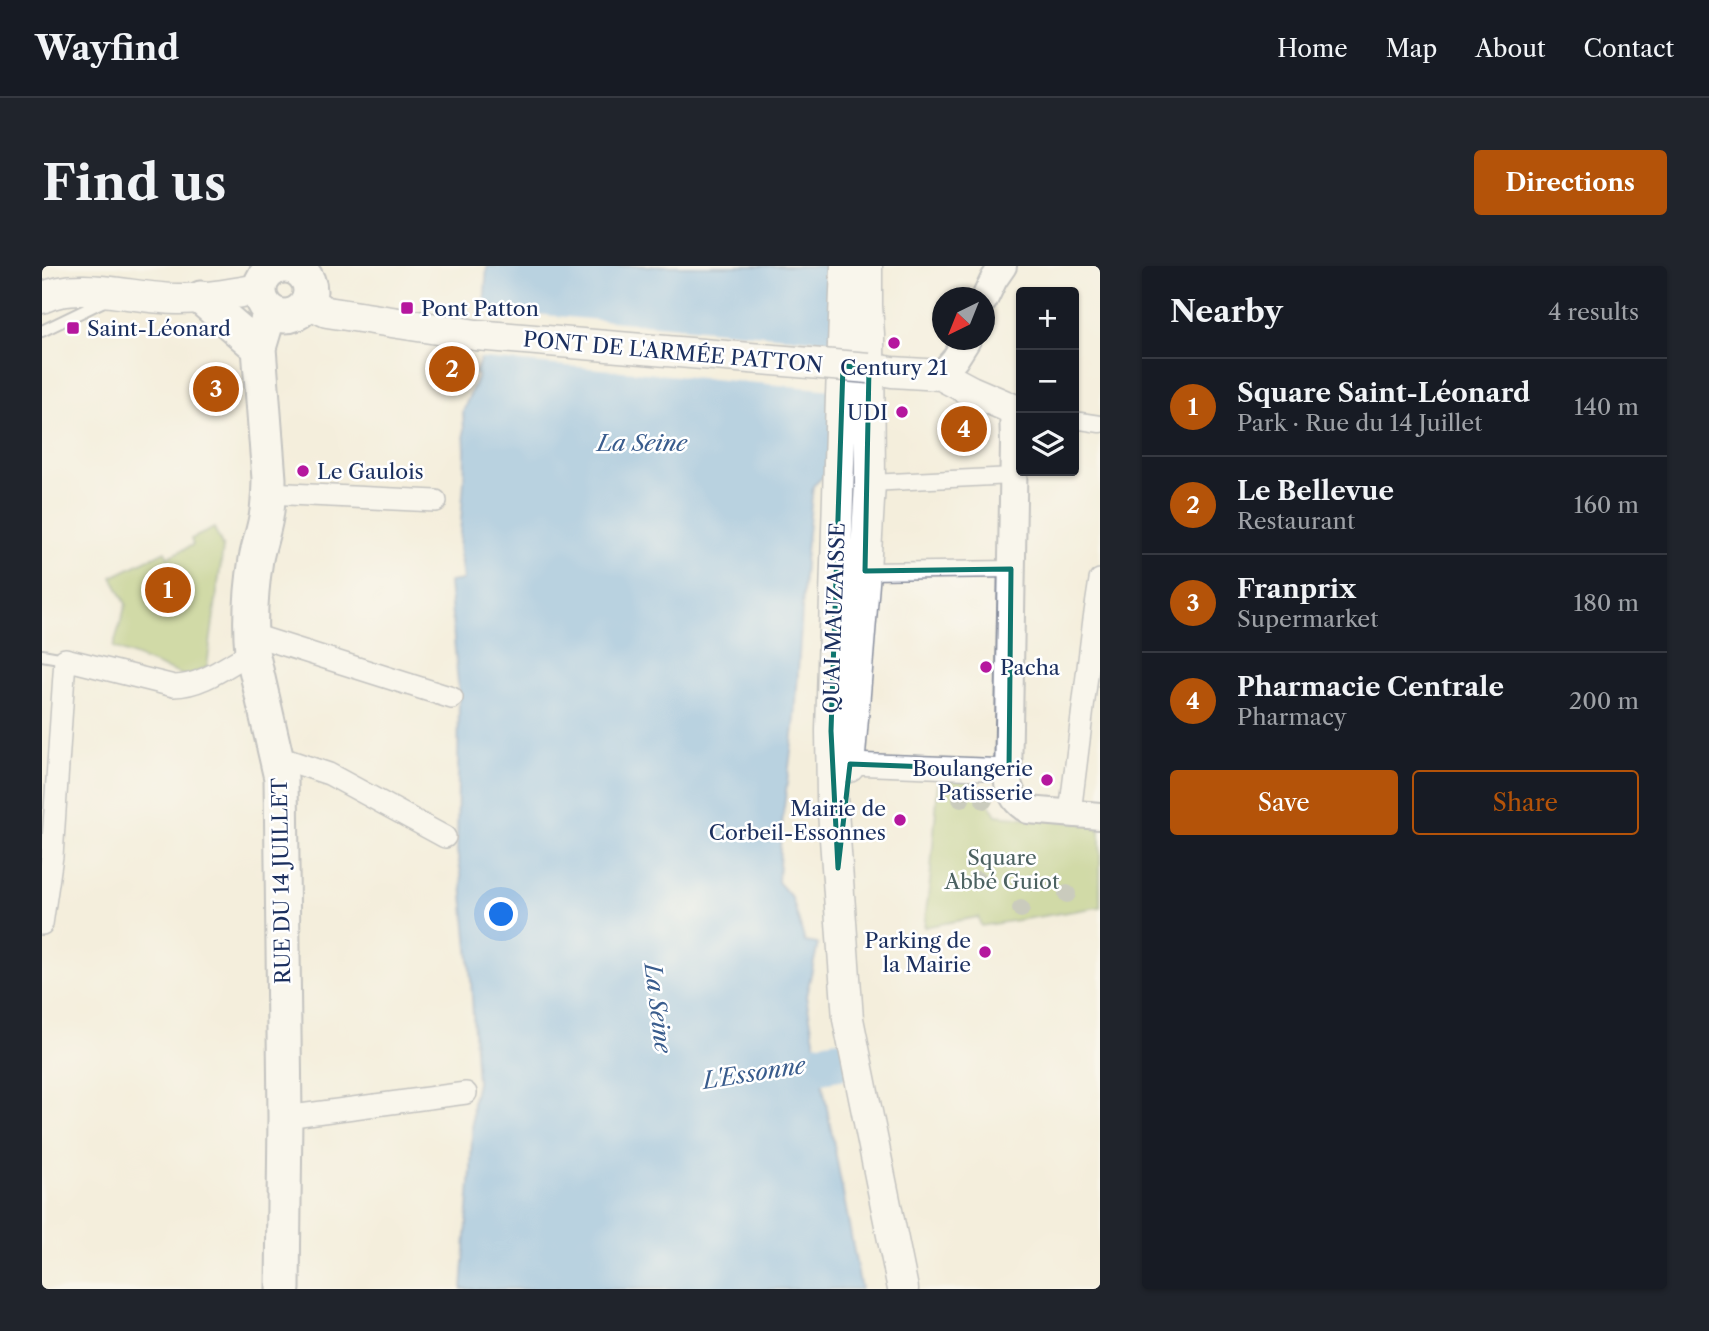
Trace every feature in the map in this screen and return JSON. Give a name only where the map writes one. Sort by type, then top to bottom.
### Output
[{"type":"main road","points":[[46,291],[89,291],[156,298],[265,300],[281,316],[288,316],[299,312],[308,303],[309,282],[300,271],[287,266],[281,267],[269,272],[265,277],[265,300]]},
{"type":"main road","points":[[846,266],[856,368]]},
{"type":"main road","points":[[856,368],[867,266]]},
{"type":"main road","points":[[201,298],[259,348]]},
{"type":"main road","name":"RUE DU 14 JUILLET","points":[[265,300],[259,348],[269,479],[267,513],[250,608],[251,643],[281,778],[285,1117],[283,1289]]},
{"type":"main road","name":"PONT DE L'ARMÉE PATTON","points":[[308,303],[327,312],[476,335],[942,375]]},
{"type":"main road","name":"QUAI MAUZAISSE","points":[[838,869],[850,764],[870,483],[856,368]]},
{"type":"main road","name":"QUAI MAUZAISSE","points":[[856,368],[831,731],[832,797],[848,1019],[903,1289]]},
{"type":"main road","points":[[942,375],[971,391],[1016,410]]},
{"type":"street","points":[[990,287],[1003,266]]},
{"type":"street","points":[[942,375],[961,350]]},
{"type":"street","points":[[1017,413],[1013,476],[1008,783],[1018,804],[1028,810],[1100,816]]},
{"type":"street","points":[[1079,421],[1100,424]]},
{"type":"street","points":[[870,483],[1013,476]]},
{"type":"street","points":[[268,493],[436,501]]},
{"type":"street","points":[[865,571],[1011,569]]},
{"type":"street","points":[[1070,813],[1100,580]]},
{"type":"street","points":[[42,924],[52,856],[65,659],[174,686],[187,686],[206,678],[251,643],[452,698]]},
{"type":"street","points":[[277,761],[290,761],[329,774],[445,838]]},
{"type":"street","points":[[850,764],[1009,770]]},
{"type":"street","points":[[285,1117],[466,1093]]},
{"type":"lane","points":[[42,331],[119,293]]},
{"type":"lane","points":[[42,655],[65,659]]},
{"type":"highlighted area","points":[[843,366],[869,368],[865,571],[1011,569],[1009,770],[850,764],[838,868],[831,731]]},
{"type":"green space","points":[[214,528],[223,548],[207,667],[187,677],[113,648],[126,604],[112,577],[165,551],[168,557],[193,545],[191,539]]},
{"type":"green space","name":"Square Abbé Guiot","points":[[941,780],[975,781],[996,815],[1100,825],[1100,907],[981,926],[978,917],[924,927],[938,785]]},
{"type":"water","name":"La Seine","points":[[487,266],[841,266],[830,470],[813,486],[805,561],[795,719],[781,832],[778,882],[792,898],[805,942],[818,944],[806,996],[861,1289],[462,1289],[473,1100],[477,1083],[471,981],[457,852],[459,696],[449,582],[463,580],[459,547],[465,450],[463,411],[478,375],[475,373],[480,360]]},
{"type":"pier","points":[[479,309],[840,342],[835,390],[477,358]]},
{"type":"waterway","name":"L'Essonne","points":[[766,1072],[839,1060]]},
{"type":"place","name":"Pont Patton","points":[[407,308]]},
{"type":"place","name":"Saint-Léonard","points":[[73,328]]},
{"type":"place","name":"Century 21","points":[[894,343]]},
{"type":"place","name":"Le Bellevue","points":[[452,369]]},
{"type":"place","name":"Franprix","points":[[216,389]]},
{"type":"place","name":"UDI","points":[[902,412]]},
{"type":"place","name":"Pharmacie Centrale","points":[[964,429]]},
{"type":"place","name":"Le Gaulois","points":[[303,471]]},
{"type":"place","name":"Square Saint-Léonard","points":[[168,590]]},
{"type":"place","name":"Pacha","points":[[986,667]]},
{"type":"place","name":"Boulangerie Patisserie","points":[[1047,780]]},
{"type":"place","name":"Mairie de Corbeil-Essonnes","points":[[900,820]]},
{"type":"place","name":"Parking de la Mairie","points":[[985,952]]}]
